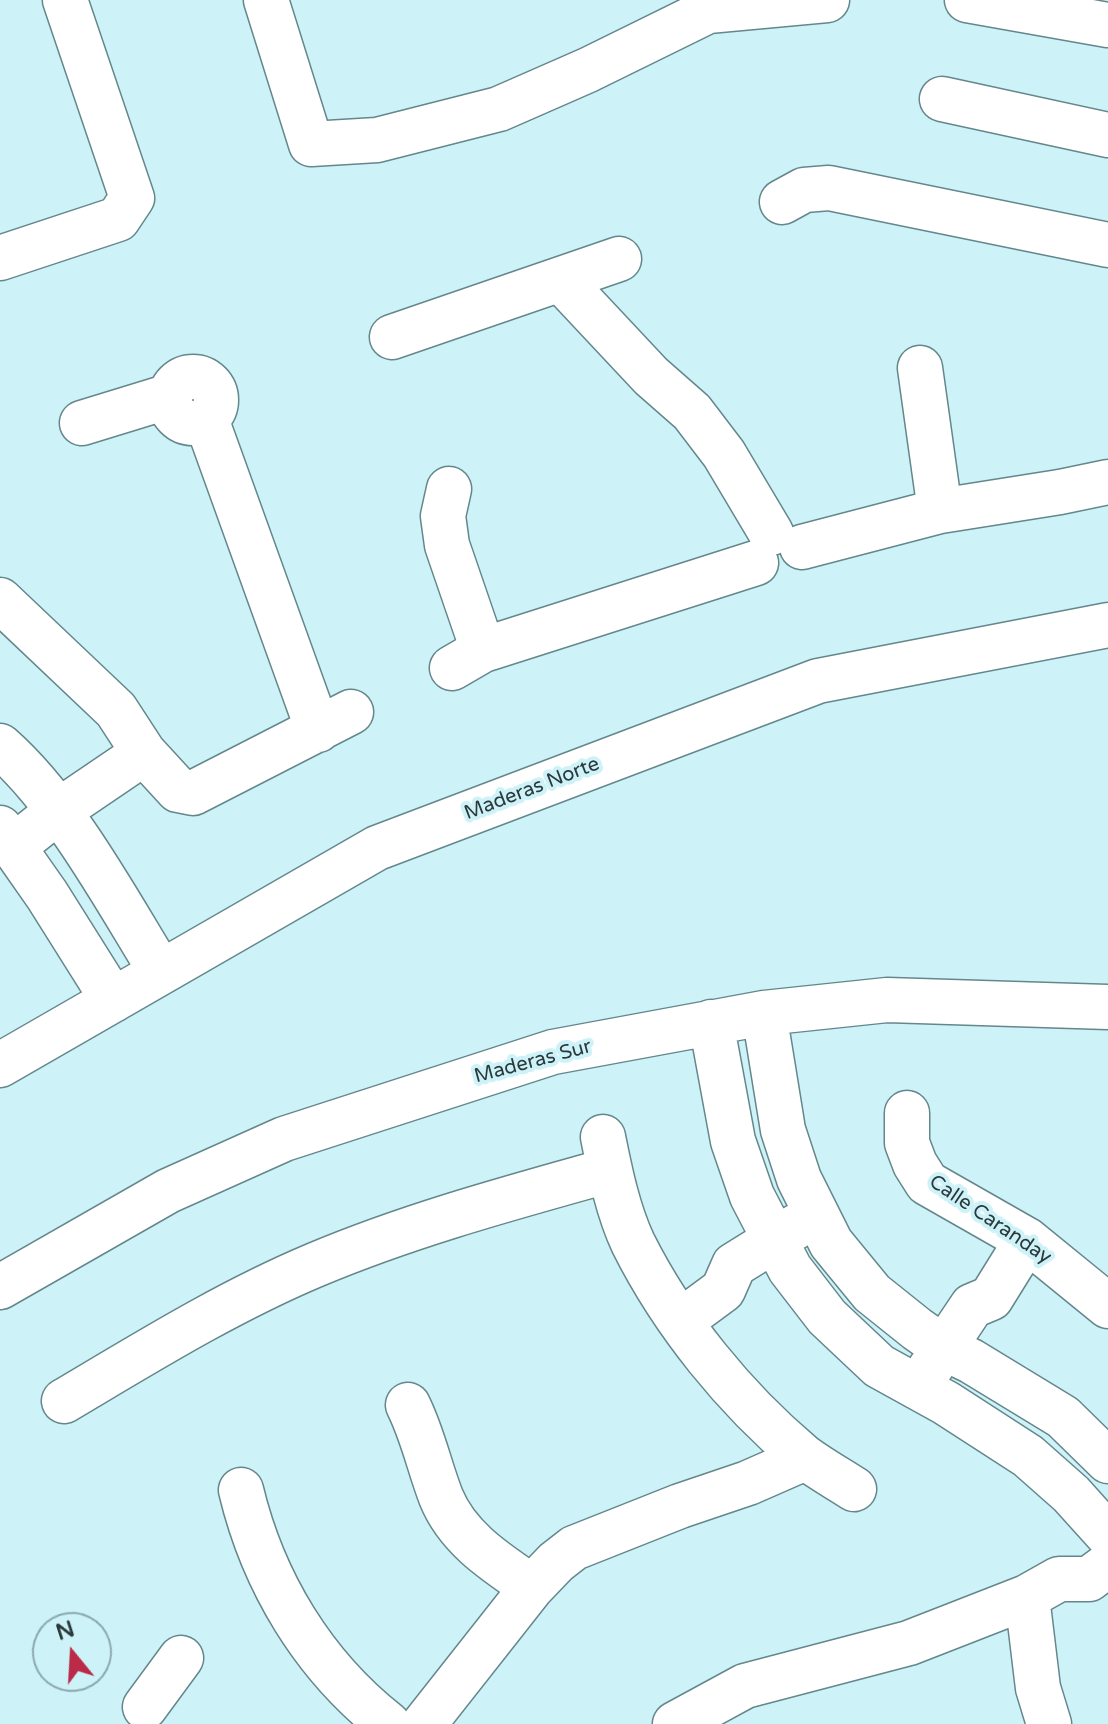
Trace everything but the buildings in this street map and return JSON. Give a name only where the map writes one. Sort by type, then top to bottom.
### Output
[{"type":"street","points":[[0,258],[118,219],[132,198],[65,0]]},
{"type":"street","points":[[266,0],[311,144],[377,140],[499,109],[588,70],[705,6],[827,0]]},
{"type":"street","points":[[967,0],[1108,25]]},
{"type":"street","points":[[942,99],[1108,135]]},
{"type":"street","points":[[782,202],[804,190],[829,188],[1108,245]]},
{"type":"street","points":[[392,337],[619,259]]},
{"type":"street","points":[[561,280],[651,376],[692,412],[724,454],[776,548]]},
{"type":"street","points":[[920,368],[940,511]]},
{"type":"street","points":[[0,600],[116,710],[144,753],[178,790],[193,793],[334,721],[206,419],[215,408],[216,392],[206,380],[192,377],[177,383],[170,396],[82,423]]},
{"type":"street","points":[[449,489],[443,516],[467,659],[776,548],[940,511],[1108,482]]},
{"type":"street","name":"Maderas Norte","points":[[0,1065],[377,848],[818,681],[1108,625]]},
{"type":"street","points":[[0,746],[26,768],[94,864],[161,972]]},
{"type":"street","points":[[113,1000],[7,838],[57,812],[144,753]]},
{"type":"street","name":"Maderas Sur","points":[[0,1287],[168,1191],[284,1139],[553,1052],[764,1013],[887,1000],[1108,1007]]},
{"type":"street","points":[[764,1013],[783,1130],[799,1179],[823,1229],[872,1293],[958,1355],[1063,1417],[1108,1461]]},
{"type":"street","points":[[675,1724],[745,1686],[909,1643],[1043,1588],[1070,1552],[1106,1536],[1071,1494],[1028,1456],[932,1395],[879,1366],[827,1317],[782,1254],[752,1196],[733,1141],[711,1022]]},
{"type":"street","name":"Calle Caranday","points":[[907,1113],[907,1143],[927,1183],[1027,1240],[1108,1306]]},
{"type":"street","points":[[64,1401],[182,1331],[314,1266],[486,1205],[606,1154],[632,1240],[681,1321],[760,1416],[805,1458],[854,1489]]},
{"type":"street","points":[[681,1321],[723,1290],[734,1265],[782,1254],[823,1229]]},
{"type":"street","points":[[932,1395],[958,1355],[995,1320],[991,1298],[1027,1240]]},
{"type":"street","points":[[408,1405],[422,1432],[442,1500],[460,1530],[494,1562],[532,1587]]},
{"type":"street","points":[[424,1724],[532,1587],[574,1548],[748,1483],[805,1458]]},
{"type":"street","points":[[241,1490],[251,1531],[297,1626],[327,1666],[388,1724]]},
{"type":"street","points":[[1043,1588],[1038,1688],[1049,1724]]},
{"type":"street","points":[[141,1718],[181,1658]]}]
